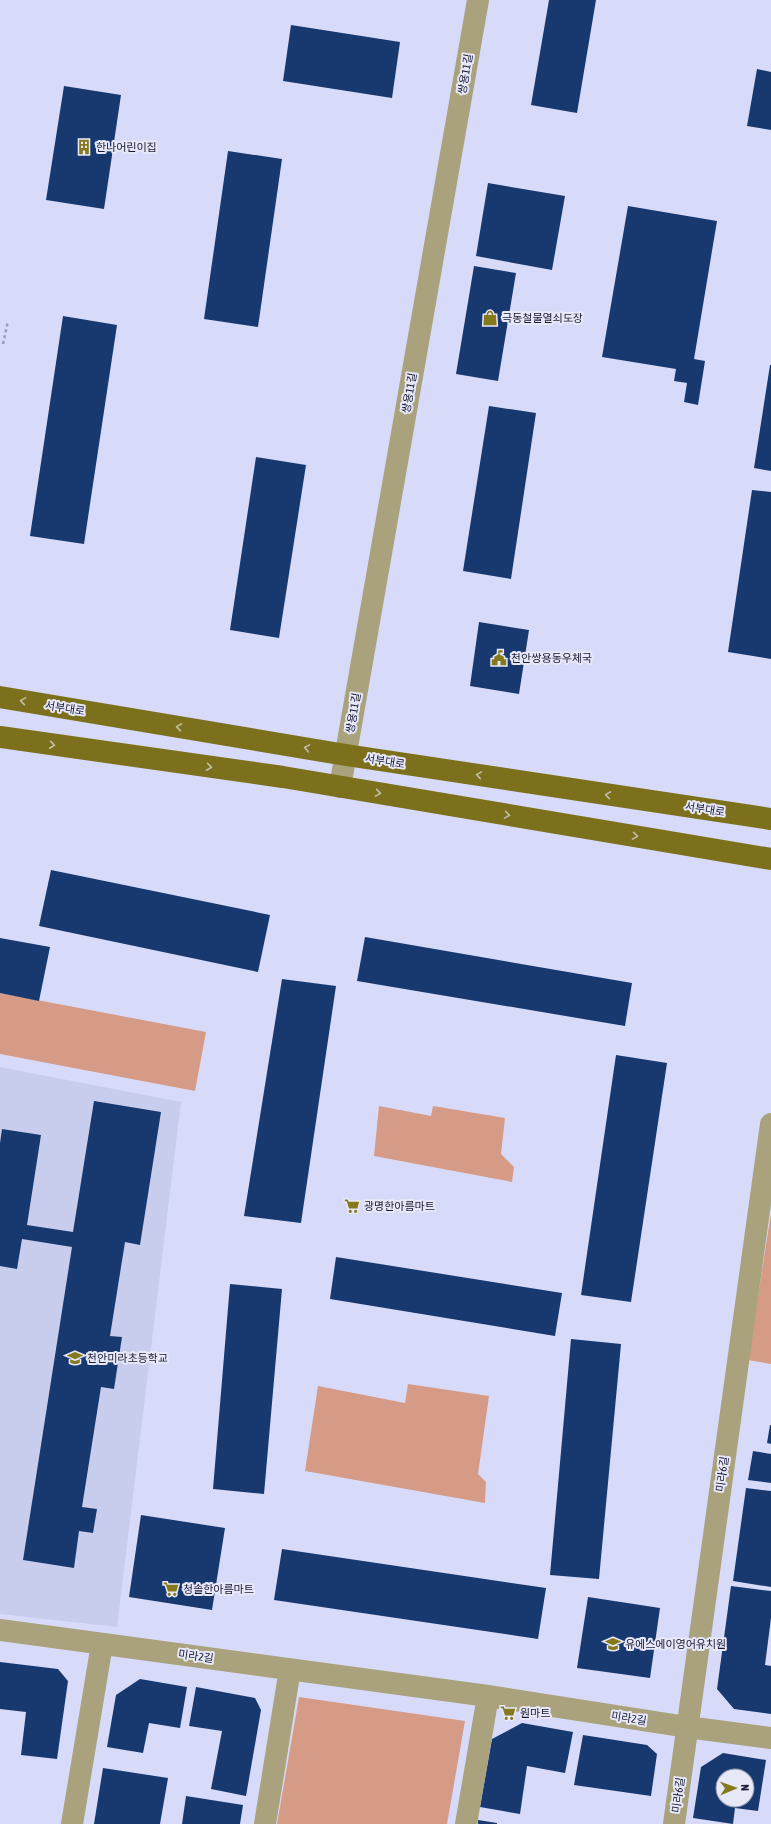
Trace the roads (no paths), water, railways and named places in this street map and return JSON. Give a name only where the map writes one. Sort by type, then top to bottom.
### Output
[{"type":"main road","name":"서부대로","points":[[0,697],[346,755],[771,819]]},
{"type":"main road","points":[[0,738],[340,787],[771,859]]},
{"type":"street","name":"쌍용11길","points":[[340,787],[478,0]]},
{"type":"street","name":"미라6길","points":[[674,1824],[771,1124]]},
{"type":"street","name":"미라2길","points":[[0,1630],[488,1696],[687,1727],[771,1738]]},
{"type":"street","points":[[72,1824],[102,1644]]},
{"type":"street","points":[[265,1824],[290,1669]]},
{"type":"street","points":[[466,1824],[488,1696]]},
{"type":"place","name":"한나어린이집","points":[[84,147]]},
{"type":"place","name":"극동철물열쇠도장","points":[[490,318]]},
{"type":"place","name":"천안쌍용동우체국","points":[[499,658]]},
{"type":"place","name":"광명한아름마트","points":[[352,1206]]},
{"type":"place","name":"천안미라초등학교","points":[[75,1358]]},
{"type":"place","name":"청솔한아름마트","points":[[171,1589]]},
{"type":"place","name":"유에스에이영어유치원","points":[[613,1644]]},
{"type":"place","name":"원마트","points":[[508,1713]]}]
